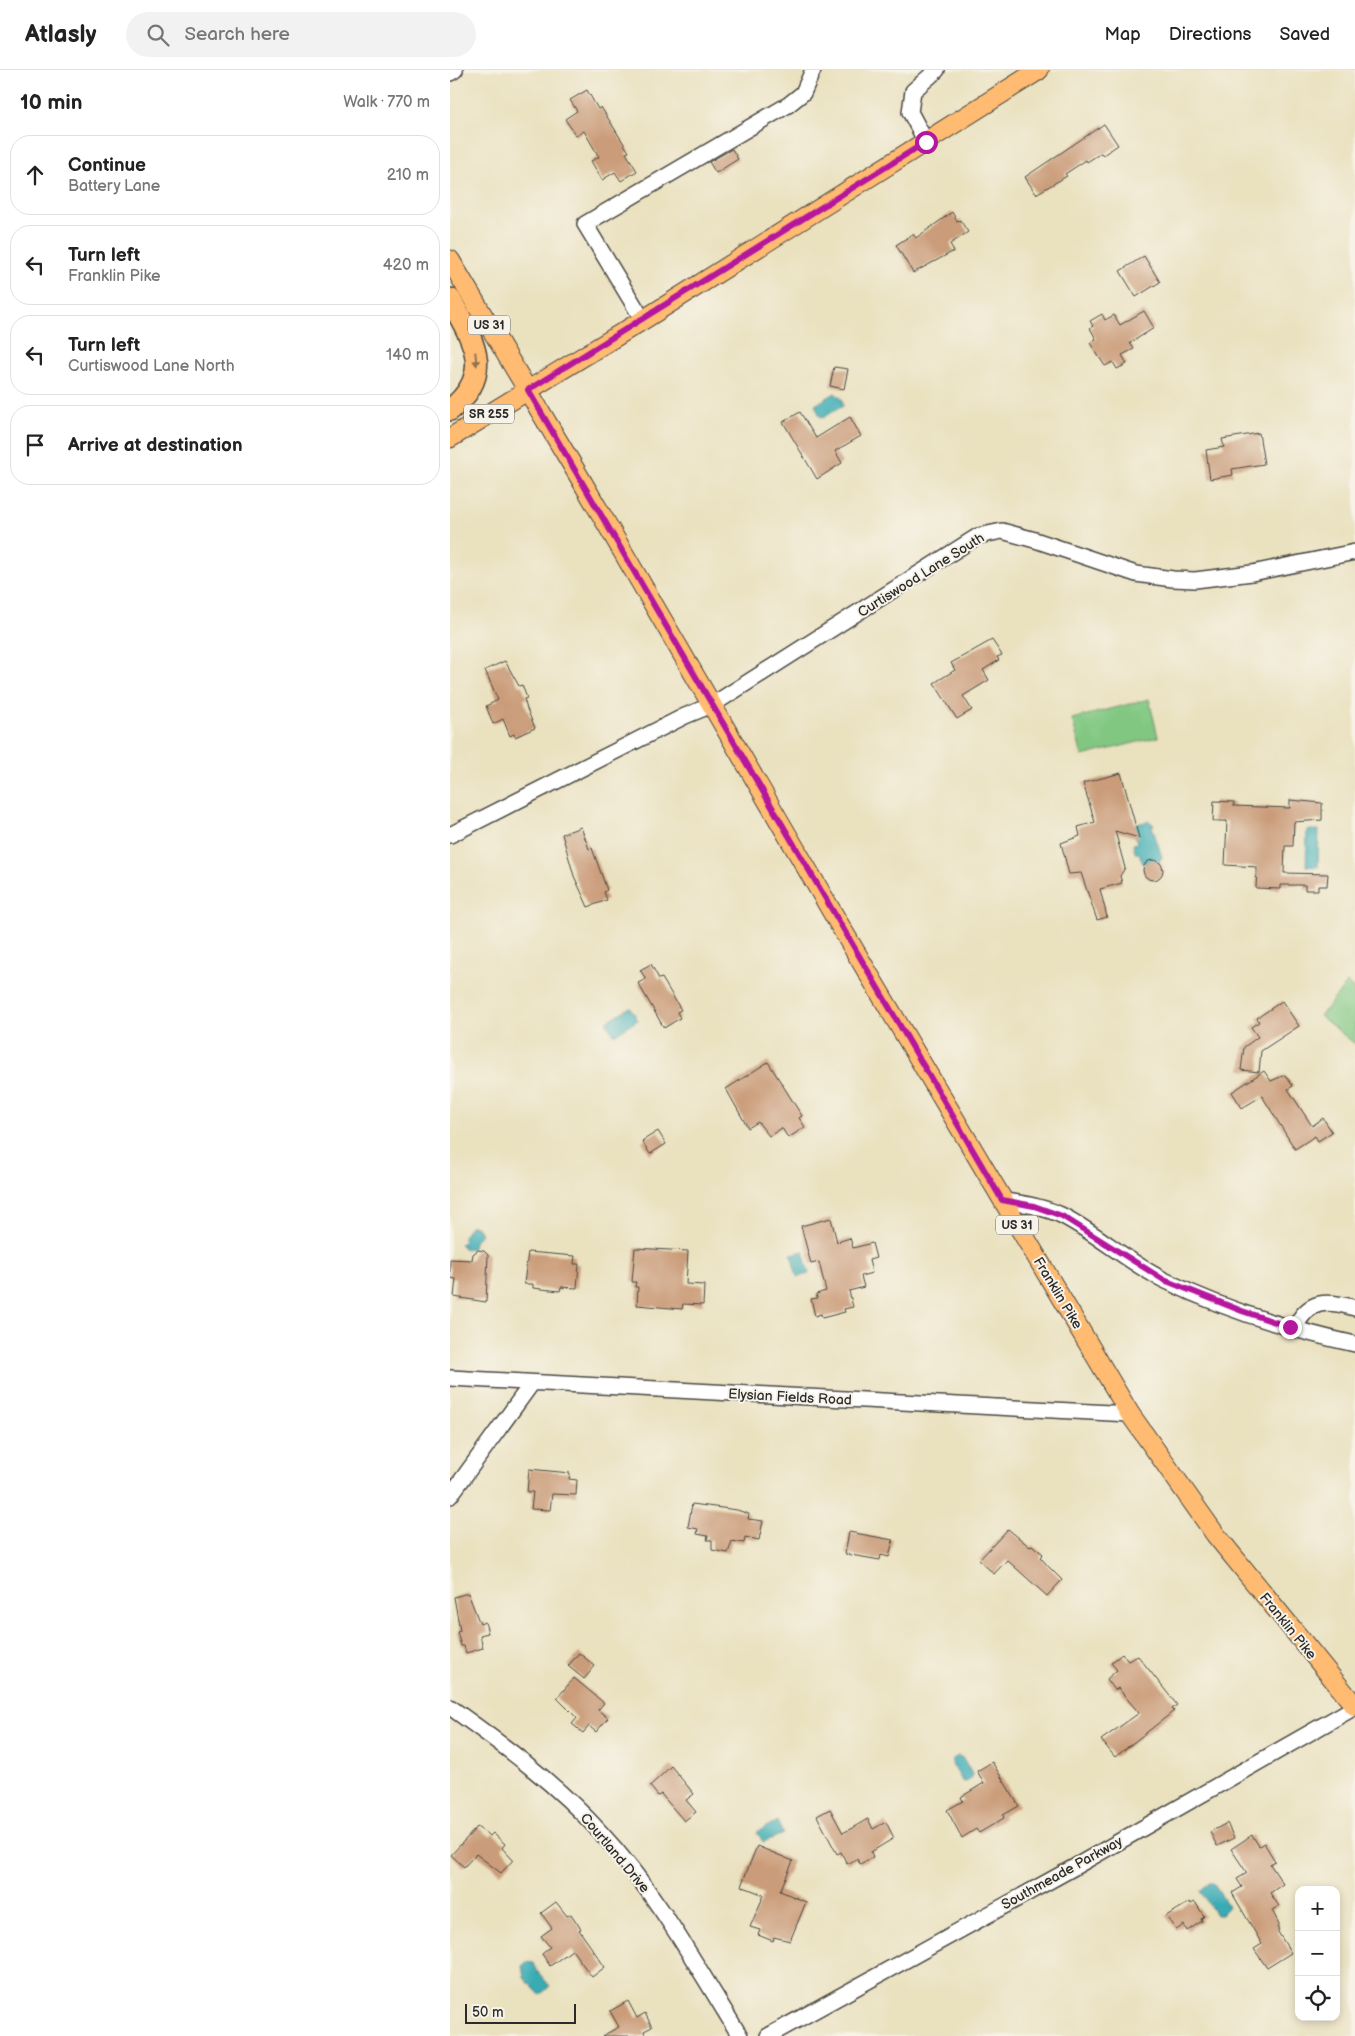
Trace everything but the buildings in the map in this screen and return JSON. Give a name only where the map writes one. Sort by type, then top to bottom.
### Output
[{"type":"highway","points":[[450,299],[472,340],[478,362],[471,386],[465,396],[450,410]]},
{"type":"main road","points":[[528,390],[643,320],[1039,70]]},
{"type":"main road","name":"Franklin Pike","points":[[450,260],[1002,1200],[1130,1414],[1215,1534],[1355,1707]]},
{"type":"main road","name":"SR 255","points":[[450,438],[528,390]]},
{"type":"street","points":[[450,73],[455,70]]},
{"type":"street","points":[[643,320],[585,224],[788,105],[803,92],[813,70]]},
{"type":"street","points":[[926,142],[910,112],[913,91],[937,70]]},
{"type":"street","name":"Curtiswood Lane South","points":[[450,835],[685,716],[712,705],[978,536],[991,532],[1002,532],[1035,540],[1136,574],[1196,580],[1252,573],[1355,552]]},
{"type":"street","points":[[1002,1200],[1034,1206],[1062,1216],[1164,1280],[1242,1311],[1355,1344]]},
{"type":"street","points":[[1295,1328],[1306,1310],[1317,1304],[1331,1303],[1355,1308]]},
{"type":"street","name":"Elysian Fields Road","points":[[450,1378],[1130,1414]]},
{"type":"street","points":[[450,1496],[532,1383]]},
{"type":"street","name":"Courtland Drive","points":[[450,1707],[546,1780],[602,1833],[668,1918],[740,2036]]},
{"type":"street","name":"Southmeade Parkway","points":[[768,2036],[1066,1872],[1355,1707]]},
{"type":"green space","points":[[1149,699],[1158,737],[1082,756],[1072,719]]},
{"type":"green space","points":[[1347,983],[1355,990],[1355,1044],[1320,1016]]},
{"type":"water","points":[[835,393],[842,399],[843,406],[823,418],[820,416],[815,405]]},
{"type":"water","points":[[1149,821],[1154,825],[1152,826],[1162,857],[1159,862],[1148,865],[1142,862],[1139,853],[1135,853],[1133,844],[1137,843],[1133,829],[1137,824]]},
{"type":"water","points":[[1307,830],[1319,830],[1318,867],[1306,866]]},
{"type":"water","points":[[630,1007],[638,1020],[614,1035],[606,1022]]},
{"type":"water","points":[[470,1226],[477,1226],[481,1234],[474,1242],[473,1248],[465,1249],[460,1244],[464,1242],[463,1237]]},
{"type":"water","points":[[803,1251],[809,1274],[797,1277],[791,1254]]},
{"type":"water","points":[[958,1756],[963,1758],[972,1774],[971,1779],[966,1782],[962,1781],[952,1764],[953,1759]]},
{"type":"water","points":[[777,1821],[783,1834],[763,1842],[757,1832]]},
{"type":"water","points":[[1209,1883],[1213,1883],[1229,1907],[1221,1915],[1216,1915],[1200,1891]]},
{"type":"water","points":[[526,1962],[534,1963],[537,1971],[550,1986],[540,1995],[524,1978],[522,1966]]},
{"type":"route","points":[[926,142],[528,390],[1002,1200],[1047,1209],[1062,1216],[1145,1270],[1164,1280],[1199,1295],[1290,1327]]}]
